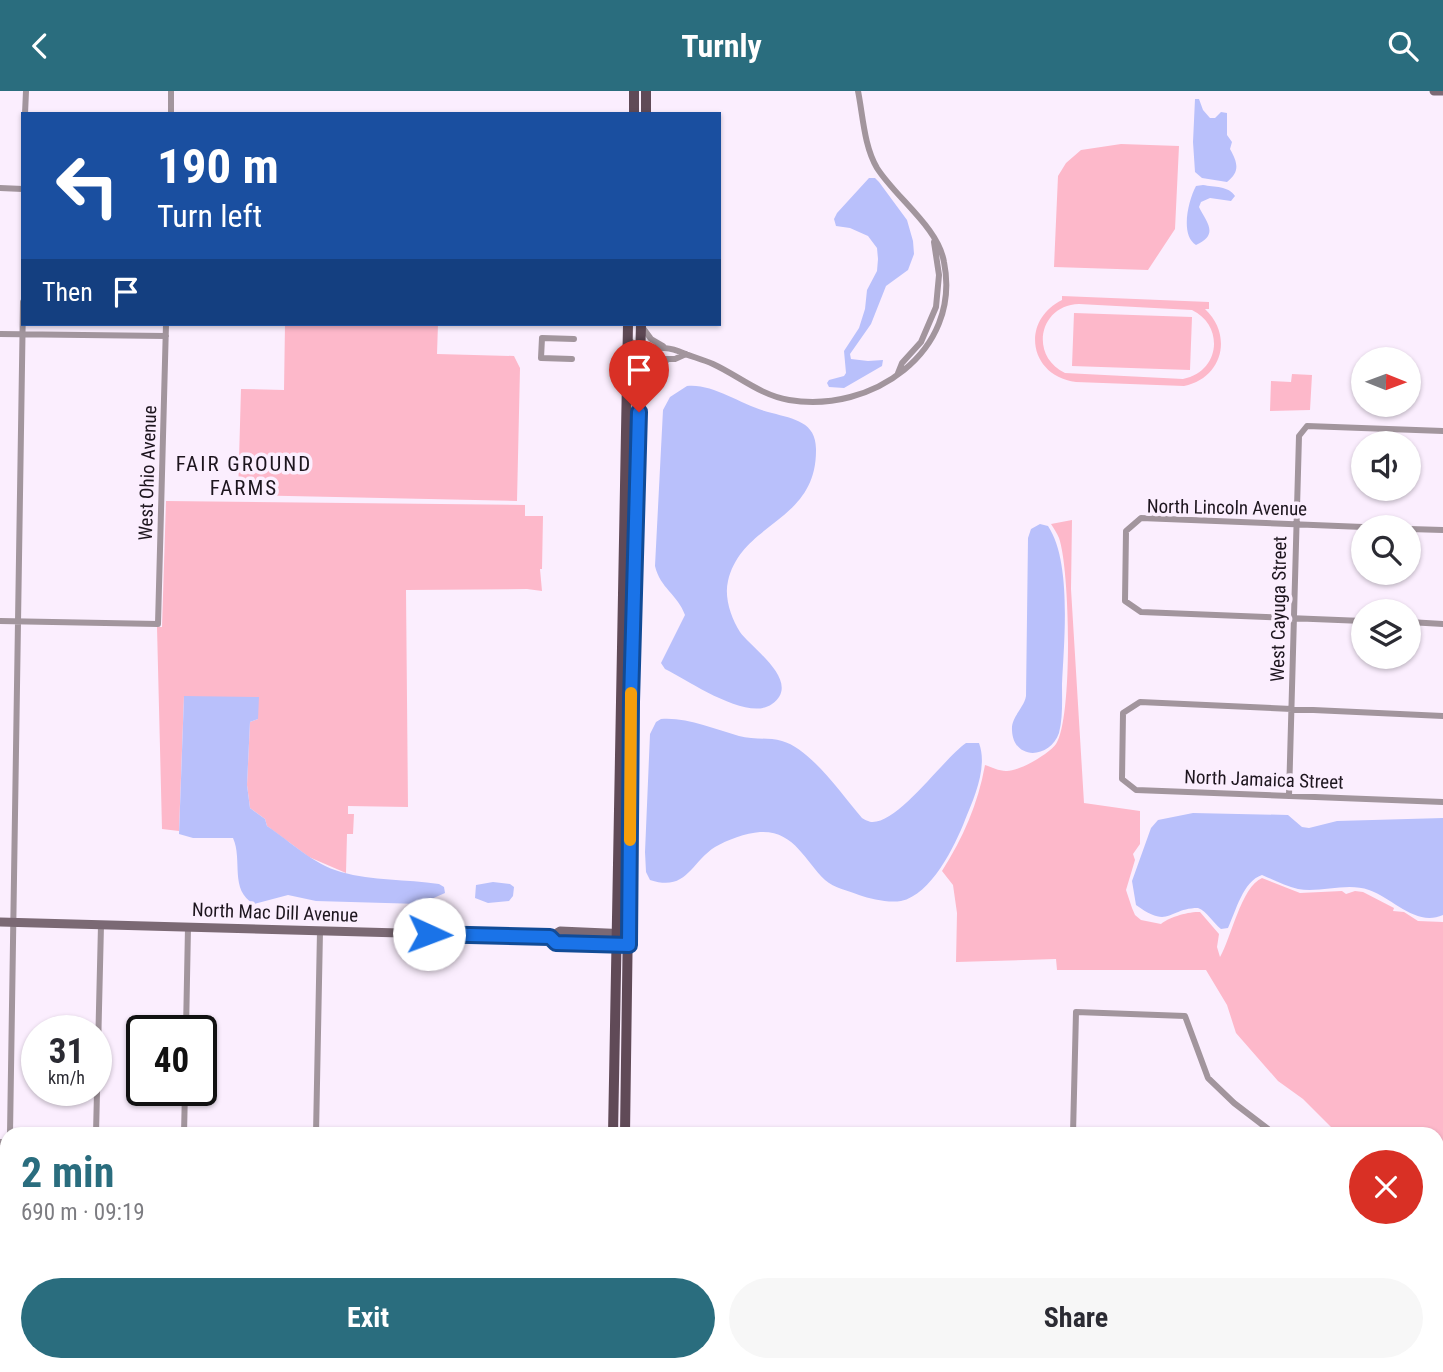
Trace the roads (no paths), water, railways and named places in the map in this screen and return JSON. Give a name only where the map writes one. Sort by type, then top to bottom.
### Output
[{"type":"main road","points":[[634,91],[634,112]]},
{"type":"main road","points":[[646,91],[646,112]]},
{"type":"main road","points":[[613,1127],[628,326]]},
{"type":"main road","points":[[625,1127],[631,702],[641,326]]},
{"type":"street","points":[[26,91],[26,112]]},
{"type":"street","points":[[171,91],[171,112]]},
{"type":"street","points":[[642,326],[651,339],[713,364],[762,392],[802,401],[824,402],[873,387],[908,369],[922,355],[942,315],[946,273],[941,249],[934,242],[925,224],[877,167],[868,144],[858,91]]},
{"type":"street","points":[[1434,91],[1443,92]]},
{"type":"street","points":[[0,188],[21,189]]},
{"type":"street","points":[[9,1127],[22,326]]},
{"type":"street","name":"West Ohio Avenue","points":[[16,622],[158,624],[166,326]]},
{"type":"street","points":[[0,334],[166,335]]},
{"type":"street","points":[[572,359],[541,358],[542,338],[574,339]]},
{"type":"street","points":[[628,340],[640,353],[672,359]]},
{"type":"street","points":[[627,360],[640,353],[671,349]]},
{"type":"street","points":[[639,384],[651,368],[687,355]]},
{"type":"street","name":"West Cayuga Street","points":[[1289,796],[1299,436],[1307,426],[1443,431]]},
{"type":"street","name":"North Lincoln Avenue","points":[[1294,618],[1141,613],[1125,601],[1126,531],[1141,518],[1351,526]]},
{"type":"street","points":[[1421,529],[1443,530]]},
{"type":"street","points":[[1294,618],[1351,620]]},
{"type":"street","points":[[0,621],[16,622]]},
{"type":"street","points":[[1421,623],[1443,624]]},
{"type":"street","name":"North Jamaica Street","points":[[1292,709],[1140,702],[1123,713],[1122,779],[1136,790],[1443,802]]},
{"type":"street","points":[[1292,709],[1443,716]]},
{"type":"street","name":"North Mac Dill Avenue","points":[[0,922],[550,937],[559,931],[629,939]]},
{"type":"street","points":[[96,1127],[101,925]]},
{"type":"street","points":[[186,1015],[188,927]]},
{"type":"street","points":[[316,1127],[320,931]]},
{"type":"street","points":[[1073,1127],[1076,1012],[1185,1016],[1208,1077],[1234,1103],[1265,1127]]},
{"type":"street","points":[[184,1127],[185,1106]]},
{"type":"street","points":[[619,1372],[646,1372]]},
{"type":"water","points":[[1195,99],[1199,99],[1210,118],[1215,118],[1221,112],[1227,113],[1227,135],[1232,142],[1230,149],[1235,159],[1236,171],[1227,182],[1202,178],[1195,172]]},
{"type":"water","points":[[869,178],[875,178],[879,182],[907,220],[914,254],[908,270],[886,286],[871,324],[850,354],[851,359],[883,360],[882,366],[844,388],[829,387],[829,380],[846,373],[844,351],[859,328],[867,290],[877,271],[878,259],[877,248],[868,236],[850,228],[836,226],[834,219]]},
{"type":"water","points":[[1196,186],[1225,189],[1235,196],[1231,201],[1210,198],[1201,202],[1199,207],[1209,232],[1208,237],[1196,245],[1188,234],[1187,217]]},
{"type":"water","points":[[687,386],[708,388],[761,410],[796,420],[808,427],[815,440],[813,473],[805,492],[792,507],[748,545],[736,561],[728,581],[731,614],[740,632],[772,666],[782,686],[780,695],[772,704],[761,708],[749,708],[718,698],[665,669],[661,663],[685,615],[657,574],[655,566],[663,410],[670,397]]},
{"type":"water","points":[[1040,524],[1048,526],[1056,541],[1064,580],[1062,715],[1059,733],[1054,742],[1040,752],[1032,753],[1018,747],[1012,725],[1026,696],[1028,538],[1031,529]]},
{"type":"water","points":[[184,696],[259,697],[258,719],[250,722],[247,785],[250,808],[265,819],[267,826],[312,858],[341,872],[439,884],[444,887],[445,893],[420,904],[316,901],[288,895],[254,904],[246,898],[239,883],[233,838],[193,838],[179,834]]},
{"type":"water","points":[[661,719],[691,722],[744,737],[777,740],[793,746],[815,763],[862,818],[871,822],[883,820],[908,802],[966,743],[979,743],[981,772],[961,831],[940,868],[922,889],[901,901],[874,899],[833,885],[825,880],[790,841],[772,833],[760,832],[743,835],[715,847],[680,879],[662,883],[650,880],[646,872],[645,852],[650,734],[656,722]]},
{"type":"water","points":[[1193,813],[1288,815],[1302,827],[1309,828],[1337,821],[1443,818],[1443,915],[1433,918],[1414,915],[1378,894],[1361,888],[1298,889],[1262,875],[1255,878],[1245,890],[1228,928],[1221,929],[1198,908],[1163,917],[1156,916],[1136,905],[1132,881],[1151,828],[1158,820]]},
{"type":"water","points":[[493,882],[514,887],[509,901],[488,903],[475,898],[476,885]]},
{"type":"district","name":"FAIR GROUND FARMS","points":[[244,476]]}]
